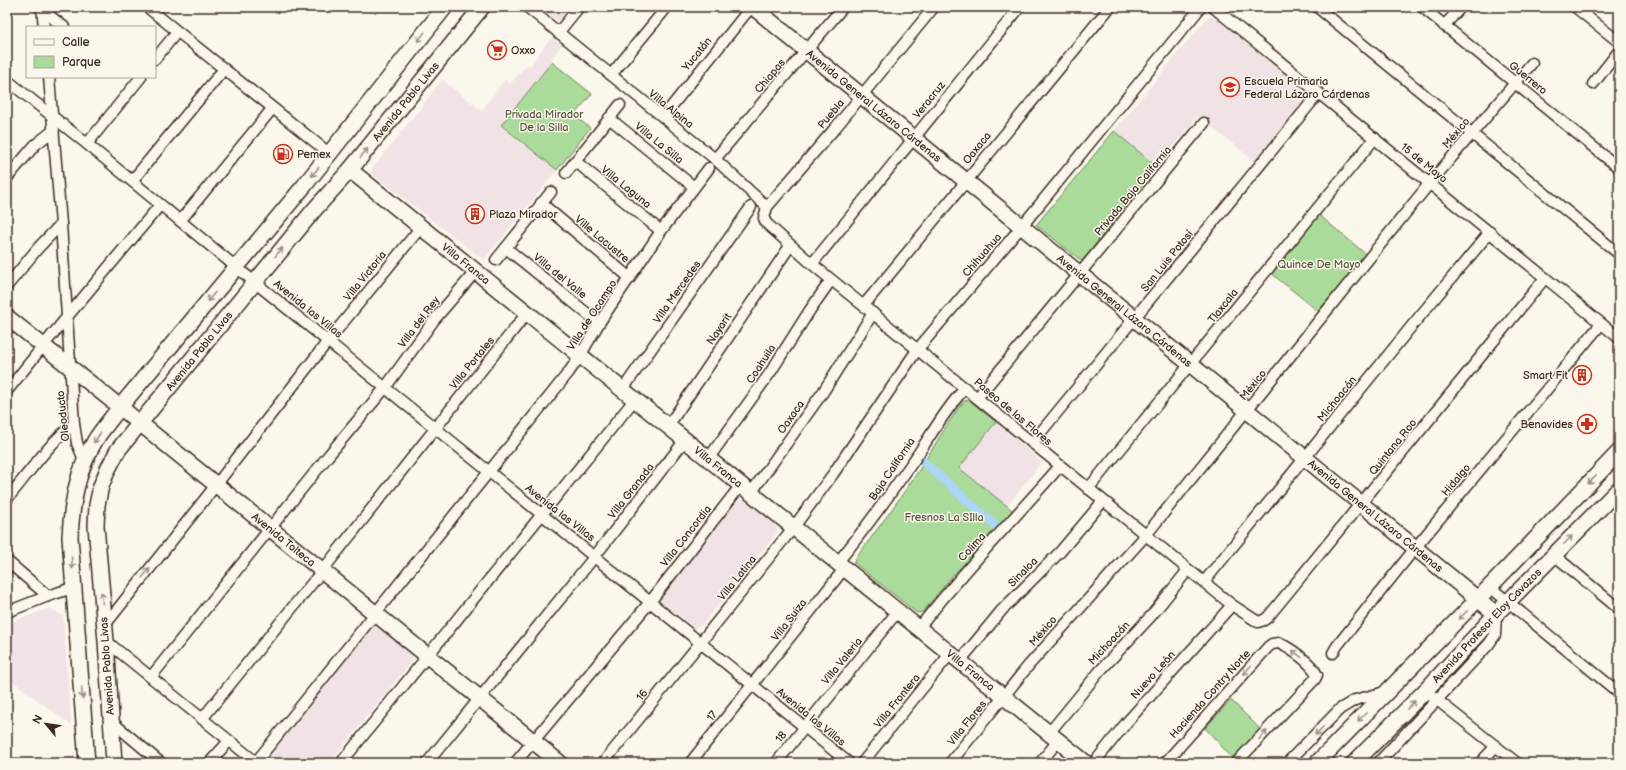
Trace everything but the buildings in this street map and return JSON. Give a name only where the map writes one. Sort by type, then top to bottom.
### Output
[{"type":"street","points":[[147,7],[272,109],[330,154]]},
{"type":"street","points":[[87,763],[75,587],[70,537],[72,508],[76,484],[84,460],[96,438],[120,407],[330,154],[445,7]]},
{"type":"street","name":"Avenida Pablo Livas","points":[[114,763],[105,625],[96,526],[97,505],[101,486],[108,469],[118,450],[254,282],[350,170],[482,7]]},
{"type":"street","name":"Villa Alpina","points":[[527,7],[663,117],[712,164],[767,207]]},
{"type":"street","points":[[558,32],[578,7]]},
{"type":"street","points":[[611,75],[667,7]]},
{"type":"street","name":"Avenida General Lázaro Cárdenas","points":[[752,7],[1416,547],[1496,614]]},
{"type":"street","name":"Yucatán","points":[[663,117],[752,7]]},
{"type":"street","name":"Chiapas","points":[[712,164],[843,7]]},
{"type":"street","name":"Puebla","points":[[764,218],[767,207],[934,7]]},
{"type":"street","name":"Veracruz","points":[[812,264],[1020,7]]},
{"type":"street","name":"Oaxaca","points":[[864,305],[1110,7]]},
{"type":"street","name":"Chihuahua","points":[[793,528],[833,474],[917,350],[1022,226],[1201,7]]},
{"type":"street","name":"15 de Mayo","points":[[1213,7],[1619,338]]},
{"type":"street","points":[[1317,7],[1619,254]]},
{"type":"street","name":"Guerrero","points":[[1422,7],[1619,168]]},
{"type":"street","points":[[1444,26],[1461,7]]},
{"type":"street","points":[[1576,7],[1619,42]]},
{"type":"street","points":[[42,9],[44,26]]},
{"type":"street","points":[[42,9],[63,26]]},
{"type":"street","points":[[156,58],[177,32]]},
{"type":"street","points":[[1593,84],[1619,51]]},
{"type":"street","name":"México","points":[[1003,697],[1034,660],[1146,535],[1429,184],[1532,63]]},
{"type":"street","points":[[132,181],[224,69]]},
{"type":"street","name":"Oleoducto","points":[[49,78],[62,224],[74,424],[77,443],[84,460]]},
{"type":"street","points":[[7,80],[53,116],[254,282]]},
{"type":"street","points":[[87,144],[138,80]]},
{"type":"street","name":"San Luis Potosí","points":[[1032,443],[1319,93]]},
{"type":"street","points":[[566,173],[620,105]]},
{"type":"street","points":[[180,221],[272,109]]},
{"type":"street","name":"Villa La Silla","points":[[609,118],[694,187]]},
{"type":"street","name":"Privada Baja California","points":[[1079,274],[1204,123]]},
{"type":"street","points":[[7,178],[35,145],[54,130]]},
{"type":"street","name":"Tlaxcala","points":[[1088,489],[1375,138]]},
{"type":"street","name":"Villa Laguna","points":[[575,161],[661,232]]},
{"type":"street","name":"Villa de Ocampo","points":[[256,762],[580,356],[599,323],[661,232],[712,164]]},
{"type":"street","name":"Villa Franca","points":[[350,170],[1086,763]]},
{"type":"street","points":[[496,260],[551,192]]},
{"type":"street","name":"Ville Lacustre","points":[[541,204],[630,278]]},
{"type":"street","points":[[7,391],[160,205]]},
{"type":"street","name":"Villa Mercedes","points":[[623,389],[751,208]]},
{"type":"street","name":"Paseo de las Flores","points":[[764,218],[766,223],[790,246],[831,280],[864,305],[917,350],[1188,570],[1232,605],[1254,620]]},
{"type":"street","points":[[7,286],[34,253],[62,224]]},
{"type":"street","name":"Villa Victoria","points":[[105,625],[328,341],[421,227]]},
{"type":"street","name":"Michoacán","points":[[1204,582],[1304,457],[1490,232]]},
{"type":"street","name":"Nayarit","points":[[668,426],[790,246]]},
{"type":"street","name":"Villa del Valle","points":[[506,248],[599,323]]},
{"type":"street","name":"Villa del Rey","points":[[151,677],[270,528],[385,388],[434,320],[475,272]]},
{"type":"street","points":[[977,398],[1079,274]]},
{"type":"street","name":"Quintana Roo","points":[[1254,620],[1261,622],[1268,617],[1362,504],[1545,278]]},
{"type":"street","name":"Coahuila","points":[[708,459],[759,389],[831,280]]},
{"type":"street","name":"Avenida las Villas","points":[[254,282],[595,556],[699,643],[849,763]]},
{"type":"street","name":"Villa Portales","points":[[202,719],[527,313]]},
{"type":"street","name":"Oaxaca","points":[[746,489],[823,392],[873,313]]},
{"type":"street","name":"Avenida Tolteca","points":[[7,317],[560,763]]},
{"type":"street","name":"Hidalgo","points":[[1333,653],[1416,547],[1601,324]]},
{"type":"street","name":"Baja California","points":[[841,566],[913,462],[943,414],[965,388]]},
{"type":"street","points":[[341,763],[635,399]]},
{"type":"street","points":[[7,499],[53,444],[74,424]]},
{"type":"street","name":"Villa Granada","points":[[427,763],[595,556],[685,440]]},
{"type":"street","points":[[1316,763],[1490,587],[1619,452]]},
{"type":"street","name":"Colima","points":[[919,628],[961,576],[1060,466]]},
{"type":"street","name":"Villa Concordia","points":[[515,763],[746,489]]},
{"type":"street","name":"Avenida Profesor Eloy Cavazos","points":[[1354,763],[1426,690],[1496,614],[1619,489]]},
{"type":"street","name":"Sinaloa","points":[[955,657],[1060,552],[1103,501]]},
{"type":"street","name":"Villa Latina","points":[[699,643],[793,528]]},
{"type":"street","points":[[1554,555],[1619,608]]},
{"type":"street","points":[[7,561],[48,596]]},
{"type":"street","name":"Villa Suiza","points":[[752,685],[841,566]]},
{"type":"street","name":"Michoacán","points":[[1040,763],[1054,737],[1099,672],[1151,616],[1188,570]]},
{"type":"street","points":[[7,612],[75,587]]},
{"type":"street","points":[[1490,587],[1619,693]]},
{"type":"street","name":"Nuevo León","points":[[1094,763],[1142,705],[1232,605]]},
{"type":"street","name":"Villa Valeria","points":[[804,727],[898,611]]},
{"type":"street","points":[[1378,763],[1493,639],[1496,614]]},
{"type":"street","points":[[106,641],[256,762]]},
{"type":"street","name":"16","points":[[603,763],[699,643]]},
{"type":"street","name":"Hacienda Contry Norte","points":[[1164,763],[1268,648],[1275,643],[1285,645],[1315,670],[1317,674],[1315,679],[1236,763]]},
{"type":"street","name":"Villa Frontera","points":[[862,763],[955,657]]},
{"type":"street","name":"17","points":[[690,763],[752,685]]},
{"type":"street","points":[[1426,690],[1517,763]]},
{"type":"street","points":[[1288,763],[1340,708],[1356,700],[1387,692]]},
{"type":"street","name":"Villa Flores","points":[[950,763],[1003,697]]},
{"type":"street","points":[[111,721],[161,763]]},
{"type":"street","name":"18","points":[[776,763],[804,727]]},
{"type":"street","points":[[209,763],[229,740]]},
{"type":"street","points":[[1480,763],[1496,746]]},
{"type":"shaded area","points":[[539,7],[569,7],[558,22]]},
{"type":"shaded area","name":"Escuela Primaria Federal Lázaro Cárdenas","points":[[1213,16],[1305,92],[1306,98],[1254,161],[1198,116],[1157,167],[1114,131],[1207,18]]},
{"type":"shaded area","points":[[551,38],[562,45],[552,58],[552,62],[500,125],[557,170],[484,260],[370,172],[442,80],[486,114],[482,110],[505,80],[510,84],[527,65],[530,66]]},
{"type":"shaded area","points":[[996,422],[1042,462],[1007,506],[959,468]]},
{"type":"shaded area","points":[[745,499],[777,527],[777,533],[701,626],[693,628],[660,601],[660,595],[736,501]]},
{"type":"shaded area","points":[[49,608],[63,616],[71,725],[7,677],[7,624]]},
{"type":"shaded area","points":[[373,626],[377,627],[412,654],[413,660],[329,763],[273,763],[268,759],[269,755]]},
{"type":"green space","name":"Privada Mirador De la Silla","points":[[552,62],[592,94],[574,115],[590,128],[557,170],[501,125]]},
{"type":"green space","points":[[1114,131],[1157,167],[1082,261],[1036,225]]},
{"type":"green space","name":"Quince De Mayo","points":[[1319,215],[1367,255],[1318,311],[1272,274]]},
{"type":"green space","name":"Fresnos La SIlla","points":[[969,400],[996,422],[959,468],[1016,513],[952,576],[923,612],[917,613],[854,563],[855,559],[888,515],[925,461],[946,426],[964,401]]},
{"type":"green space","points":[[1231,700],[1261,730],[1234,760],[1205,728]]},
{"type":"waterway","points":[[917,456],[999,529]]},
{"type":"place","name":"Oxxo","points":[[497,50]]},
{"type":"place","name":"Escuela Primaria Federal Lázaro Cárdenas","points":[[1230,87]]},
{"type":"place","name":"Pemex","points":[[283,154]]},
{"type":"place","name":"Plaza Mirador","points":[[475,214]]},
{"type":"place","name":"Smart Fit","points":[[1582,375]]},
{"type":"place","name":"Benavides","points":[[1587,424]]}]
